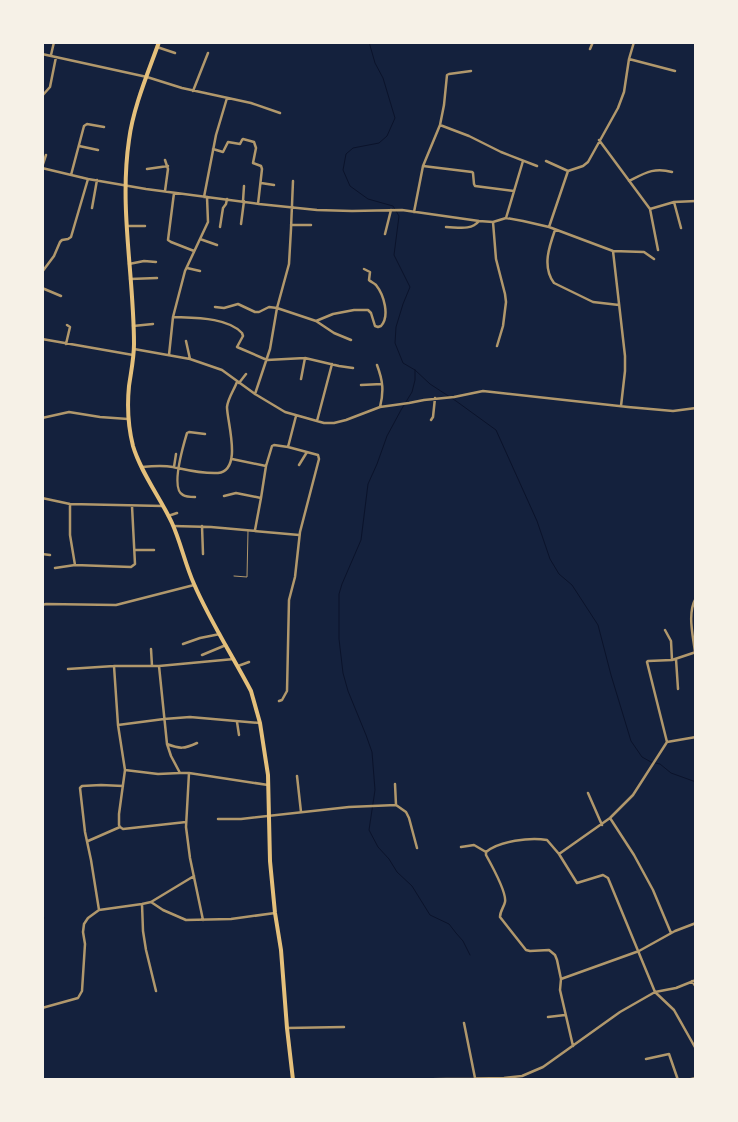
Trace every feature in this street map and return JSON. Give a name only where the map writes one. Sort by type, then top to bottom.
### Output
[{"type":"main road","points":[[159,42],[131,128],[126,165],[125,185],[134,349],[128,396],[128,419],[133,444],[142,467],[173,526],[194,584],[251,691],[260,723],[268,775],[270,861],[281,950],[293,1080]]},
{"type":"street","points":[[51,55],[54,42]]},
{"type":"street","points":[[590,49],[593,42]]},
{"type":"street","points":[[546,161],[568,172],[588,162],[618,108],[624,92],[634,42]]},
{"type":"street","points":[[157,48],[175,53]]},
{"type":"street","points":[[193,91],[208,53]]},
{"type":"street","points":[[42,54],[147,77],[193,91],[251,103],[280,113]]},
{"type":"street","points":[[42,96],[50,87],[56,57]]},
{"type":"street","points":[[629,60],[675,71]]},
{"type":"street","points":[[414,212],[423,166],[440,125],[447,75],[471,71]]},
{"type":"street","points":[[169,355],[174,317],[187,268],[208,222],[206,197],[213,149],[227,98]]},
{"type":"street","points":[[71,175],[85,124],[104,127]]},
{"type":"street","points":[[440,125],[538,166]]},
{"type":"street","points":[[213,149],[223,152],[229,142],[240,144],[243,139],[252,141],[255,144],[253,163],[262,169],[258,204]]},
{"type":"street","points":[[599,140],[650,209],[658,250]]},
{"type":"street","points":[[80,146],[98,150]]},
{"type":"street","points":[[46,155],[42,168],[88,179],[165,192],[317,210],[402,210],[493,222],[506,218],[549,227],[613,251],[644,252],[654,259]]},
{"type":"street","points":[[165,160],[168,166],[165,192]]},
{"type":"street","points":[[506,218],[523,161]]},
{"type":"street","points":[[147,169],[168,166]]},
{"type":"street","points":[[423,166],[472,172],[475,186],[514,191]]},
{"type":"street","points":[[629,181],[652,170],[672,172]]},
{"type":"street","points":[[549,227],[568,172]]},
{"type":"street","points":[[42,272],[54,256],[60,242],[71,237],[88,179]]},
{"type":"street","points":[[92,208],[97,180]]},
{"type":"street","points":[[254,394],[267,360],[288,264],[293,181]]},
{"type":"street","points":[[261,183],[274,185]]},
{"type":"street","points":[[241,224],[244,186]]},
{"type":"street","points":[[174,193],[168,240],[194,251]]},
{"type":"street","points":[[220,227],[223,208],[227,199]]},
{"type":"street","points":[[650,209],[674,202],[696,201]]},
{"type":"street","points":[[674,202],[681,228]]},
{"type":"street","points":[[385,234],[392,210]]},
{"type":"street","points":[[446,227],[469,227],[479,221]]},
{"type":"street","points":[[493,222],[496,259],[506,302],[503,326],[497,346]]},
{"type":"street","points":[[291,224],[311,226]]},
{"type":"street","points":[[127,226],[145,226]]},
{"type":"street","points":[[555,230],[549,246],[547,260],[548,272],[554,283],[593,302],[619,305]]},
{"type":"street","points":[[200,239],[217,245]]},
{"type":"street","points":[[613,251],[625,356],[621,406]]},
{"type":"street","points":[[129,264],[144,261],[156,262]]},
{"type":"street","points":[[187,268],[200,271]]},
{"type":"street","points":[[316,321],[345,311],[368,310],[371,313],[375,326],[383,325],[386,315],[383,299],[376,285],[369,280],[370,272],[364,270]]},
{"type":"street","points":[[130,279],[157,278]]},
{"type":"street","points":[[42,288],[60,296]]},
{"type":"street","points":[[215,307],[224,308],[238,304],[256,312],[269,307],[277,308],[316,321],[334,333],[351,340]]},
{"type":"street","points":[[174,317],[195,318],[230,324],[242,333],[243,336],[238,347],[267,360],[304,358],[353,368]]},
{"type":"street","points":[[133,326],[153,324]]},
{"type":"street","points":[[66,344],[70,327],[67,325]]},
{"type":"street","points":[[42,339],[133,355]]},
{"type":"street","points":[[186,341],[190,359]]},
{"type":"street","points":[[134,349],[190,359],[222,370],[254,394],[285,412],[317,421],[334,423],[380,407],[435,398],[454,397],[483,390],[673,411],[696,408]]},
{"type":"street","points":[[301,379],[304,358]]},
{"type":"street","points":[[317,421],[332,364]]},
{"type":"street","points":[[377,366],[382,377],[380,407]]},
{"type":"street","points":[[142,467],[174,467],[219,473],[225,471],[229,467],[232,458],[229,400],[238,383],[246,374]]},
{"type":"street","points":[[361,385],[382,384]]},
{"type":"street","points":[[431,420],[435,398]]},
{"type":"street","points":[[42,418],[69,412],[128,419]]},
{"type":"street","points":[[288,447],[296,416]]},
{"type":"street","points":[[195,497],[183,496],[180,492],[177,481],[178,468],[187,433],[205,434]]},
{"type":"street","points":[[254,530],[266,466],[272,446],[288,447],[318,455],[319,459],[299,535],[289,600],[287,691],[282,700],[279,701]]},
{"type":"street","points":[[299,465],[306,452]]},
{"type":"street","points":[[174,467],[176,454]]},
{"type":"street","points":[[232,458],[266,466]]},
{"type":"street","points":[[224,496],[242,494],[261,498]]},
{"type":"street","points":[[42,498],[70,504],[163,506]]},
{"type":"street","points":[[70,504],[70,535],[75,564]]},
{"type":"street","points":[[55,568],[75,564],[131,567],[135,564],[132,506]]},
{"type":"street","points":[[168,516],[177,513]]},
{"type":"street","points":[[173,526],[202,526],[299,535]]},
{"type":"street","points":[[202,526],[203,554]]},
{"type":"street","points":[[135,550],[154,550]]},
{"type":"street","points":[[42,554],[50,555]]},
{"type":"street","points":[[42,605],[116,605],[194,584]]},
{"type":"street","points":[[559,854],[602,825],[633,795],[667,742],[646,664],[648,661],[674,660],[695,652],[691,612],[696,598]]},
{"type":"street","points":[[665,630],[671,641],[678,689]]},
{"type":"street","points":[[183,644],[220,634]]},
{"type":"street","points":[[202,655],[226,645]]},
{"type":"street","points":[[151,649],[152,666]]},
{"type":"street","points":[[68,669],[159,666],[234,659]]},
{"type":"street","points":[[238,666],[249,662]]},
{"type":"street","points":[[114,666],[118,725],[125,770],[120,827]]},
{"type":"street","points":[[159,666],[167,744],[180,773]]},
{"type":"street","points":[[118,725],[190,717],[260,723]]},
{"type":"street","points":[[667,742],[696,737],[696,718]]},
{"type":"street","points":[[237,722],[239,735]]},
{"type":"street","points":[[167,744],[181,748],[197,743]]},
{"type":"street","points":[[125,770],[158,774],[189,773],[268,785]]},
{"type":"street","points":[[189,773],[186,822],[190,858],[203,920]]},
{"type":"street","points":[[297,776],[301,812]]},
{"type":"street","points":[[395,784],[396,805]]},
{"type":"street","points":[[99,910],[85,832],[80,788],[82,786],[123,786]]},
{"type":"street","points":[[588,793],[602,825]]},
{"type":"street","points":[[218,819],[241,819],[364,806],[396,805],[406,812],[409,818],[417,848]]},
{"type":"street","points":[[610,818],[634,855],[653,890],[672,933]]},
{"type":"street","points":[[88,841],[120,827],[123,829],[186,822]]},
{"type":"street","points":[[486,852],[506,843],[543,839],[549,841],[577,883],[603,875],[608,878],[655,992],[674,1010],[696,1049]]},
{"type":"street","points":[[461,848],[474,845],[486,852]]},
{"type":"street","points":[[486,852],[486,856],[505,898],[500,914],[502,920],[526,950],[549,950],[557,960],[561,978],[560,990],[573,1046]]},
{"type":"street","points":[[42,1008],[78,998],[82,991],[85,944],[83,932],[84,924],[88,918],[99,910],[150,902],[194,876]]},
{"type":"street","points":[[150,902],[186,920],[231,919],[275,913]]},
{"type":"street","points":[[142,904],[146,950],[156,991]]},
{"type":"street","points":[[561,978],[639,951],[695,923]]},
{"type":"street","points":[[389,1080],[522,1076],[542,1067],[620,1012],[655,992],[676,988],[694,980],[696,988]]},
{"type":"street","points":[[548,1017],[565,1015]]},
{"type":"street","points":[[464,1023],[475,1078]]},
{"type":"street","points":[[287,1028],[344,1027]]},
{"type":"street","points":[[646,1059],[669,1054],[678,1080]]},
{"type":"street","points":[[687,1080],[696,1078]]},
{"type":"lane","points":[[234,576],[247,577],[248,530]]},
{"type":"waterway","points":[[369,42],[375,63],[383,78],[395,118],[387,136],[379,143],[353,148],[346,154],[343,170],[350,186],[368,199],[393,206],[399,216],[394,255],[410,287],[396,327],[395,343],[403,363],[496,430],[537,521],[550,559],[559,574],[572,585],[598,625],[631,741],[642,757],[660,764],[671,773],[696,782]]},
{"type":"waterway","points":[[415,370],[412,392],[387,436],[368,484],[361,540],[339,594],[339,639],[343,673],[348,691],[372,752],[375,790],[369,830],[378,847],[397,872],[412,886],[430,915],[449,924],[463,941],[470,955]]},
{"type":"waterway","points":[[42,912],[44,918]]}]
